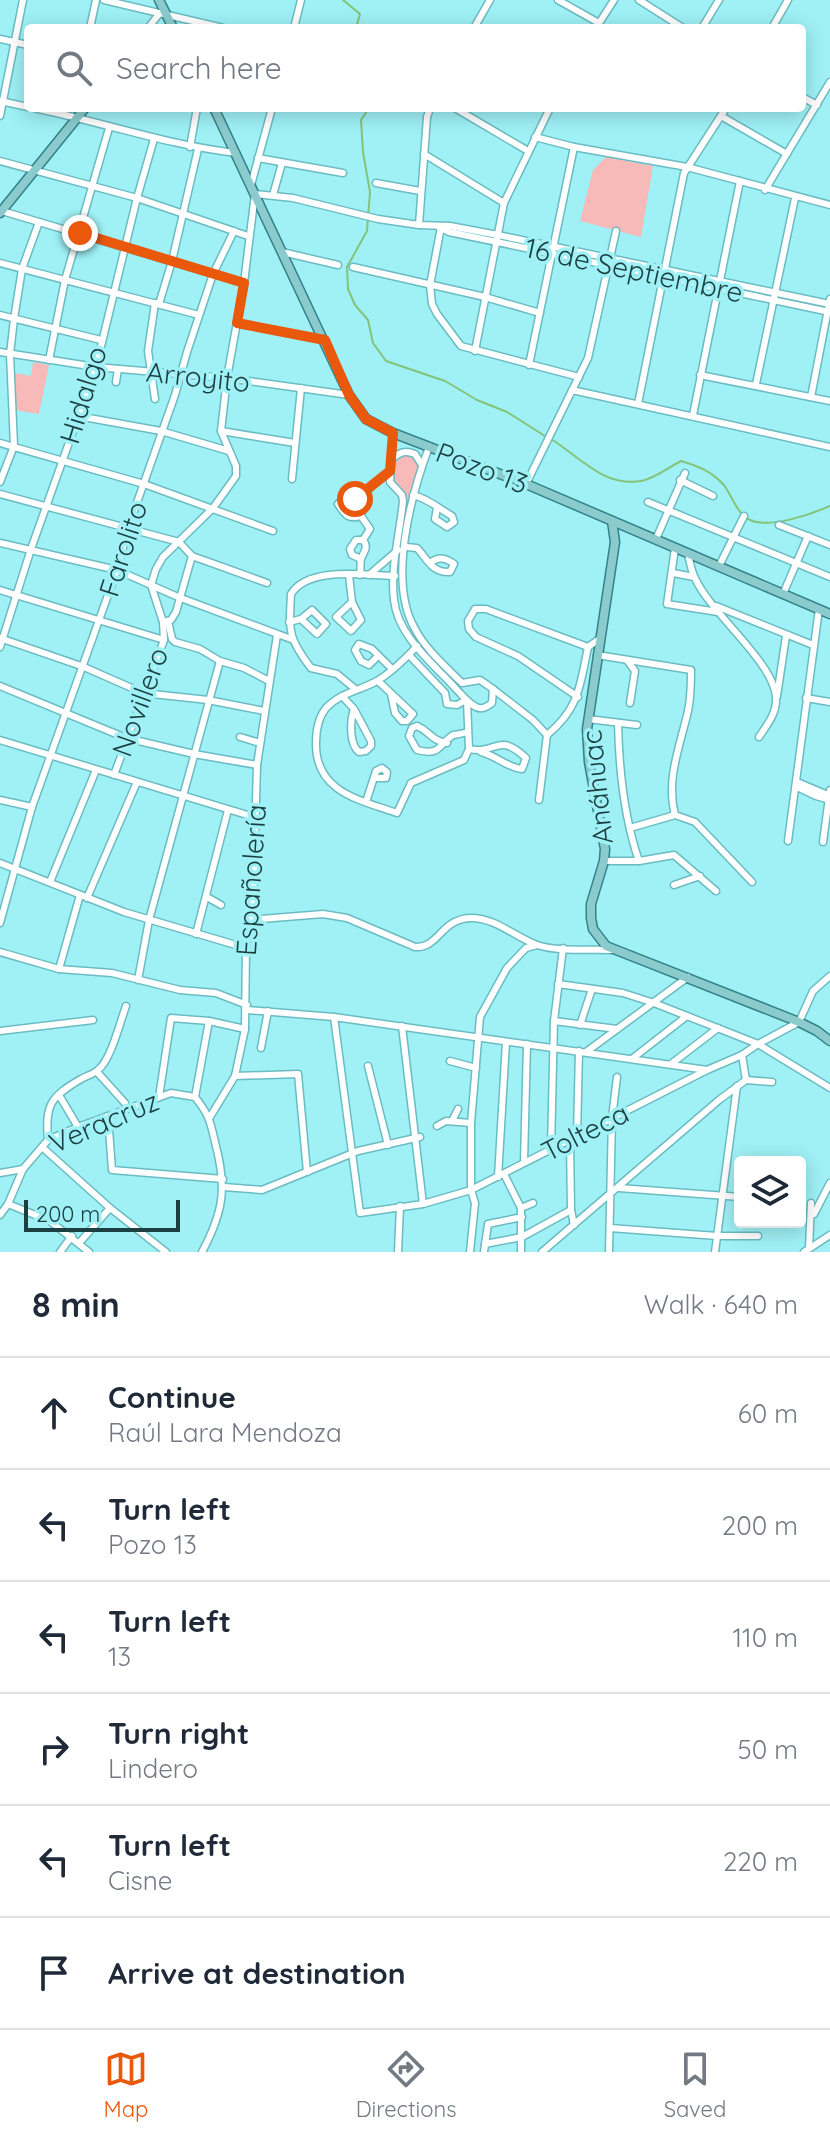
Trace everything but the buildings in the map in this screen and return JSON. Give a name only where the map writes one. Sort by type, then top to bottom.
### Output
[{"type":"main road","points":[[159,0],[162,15],[170,24]]},
{"type":"main road","points":[[1,212],[81,112]]},
{"type":"main road","name":"Pozo 13","points":[[216,112],[349,395],[366,419],[393,433],[526,484],[830,614]]},
{"type":"main road","name":"Anáhuac","points":[[612,521],[615,542],[598,640],[587,748],[604,835],[604,861],[591,904],[591,918],[593,929],[612,950]]},
{"type":"main road","points":[[612,950],[799,1022],[830,1041]]},
{"type":"street","points":[[0,116],[23,0]]},
{"type":"street","points":[[91,24],[96,0]]},
{"type":"street","points":[[104,0],[204,24]]},
{"type":"street","points":[[295,24],[301,0]]},
{"type":"street","points":[[476,24],[490,0]]},
{"type":"street","points":[[558,0],[595,24]]},
{"type":"street","points":[[599,24],[614,0]]},
{"type":"street","points":[[639,0],[651,3],[678,24]]},
{"type":"street","points":[[704,24],[719,0]]},
{"type":"street","points":[[774,24],[788,0]]},
{"type":"street","points":[[152,24],[162,15]]},
{"type":"street","points":[[0,39],[24,44]]},
{"type":"street","points":[[765,190],[830,82]]},
{"type":"street","points":[[806,99],[817,105]]},
{"type":"street","points":[[2,101],[24,106]]},
{"type":"street","points":[[53,112],[198,149],[236,153]]},
{"type":"street","points":[[190,147],[196,112]]},
{"type":"street","points":[[151,585],[163,557],[213,508],[236,476],[236,466],[221,431],[244,283],[253,189],[271,112]]},
{"type":"street","points":[[419,225],[429,112]]},
{"type":"street","points":[[462,112],[528,151]]},
{"type":"street","points":[[475,351],[504,203],[548,112]]},
{"type":"street","points":[[638,404],[684,173],[724,112]]},
{"type":"street","points":[[721,116],[787,154]]},
{"type":"street","points":[[49,360],[65,280],[109,128]]},
{"type":"street","points":[[535,137],[687,167],[830,205]]},
{"type":"street","name":"Hidalgo","points":[[0,647],[31,549],[96,367],[154,139]]},
{"type":"street","points":[[529,365],[574,147]]},
{"type":"street","points":[[155,399],[148,351],[157,304],[172,261],[198,149]]},
{"type":"street","points":[[424,154],[504,203]]},
{"type":"street","points":[[258,158],[343,173]]},
{"type":"street","points":[[0,161],[137,198],[248,236]]},
{"type":"street","points":[[273,195],[282,163]]},
{"type":"street","points":[[693,415],[740,181]]},
{"type":"street","points":[[376,183],[420,191]]},
{"type":"street","name":"16 de Septiembre","points":[[253,189],[378,219],[450,226],[664,274],[829,306]]},
{"type":"street","points":[[756,384],[795,198]]},
{"type":"street","points":[[1,212],[127,246],[244,283]]},
{"type":"street","points":[[0,482],[14,446],[10,354],[14,319],[22,269],[39,222]]},
{"type":"street","points":[[440,227],[430,285],[432,304],[461,346],[579,377]]},
{"type":"street","name":"Farolito","points":[[0,923],[32,807],[117,570],[128,528],[213,274],[234,231]]},
{"type":"street","points":[[526,484],[588,358],[616,231]]},
{"type":"street","points":[[282,252],[338,265]]},
{"type":"street","points":[[0,263],[199,315]]},
{"type":"street","points":[[353,267],[540,313]]},
{"type":"street","points":[[811,397],[829,306]]},
{"type":"street","points":[[0,315],[101,340]]},
{"type":"street","points":[[237,323],[325,340]]},
{"type":"street","name":"Arroyito","points":[[0,352],[96,367],[227,378],[349,395]]},
{"type":"street","points":[[116,382],[118,369]]},
{"type":"street","points":[[700,375],[830,401]]},
{"type":"street","points":[[292,479],[301,388]]},
{"type":"street","points":[[572,390],[830,447]]},
{"type":"street","points":[[0,403],[10,405]]},
{"type":"street","points":[[78,416],[161,431],[229,451]]},
{"type":"street","points":[[221,431],[295,443]]},
{"type":"street","points":[[393,433],[390,482],[409,499],[430,499],[437,508]]},
{"type":"street","points":[[0,443],[144,484],[273,531]]},
{"type":"street","points":[[429,447],[409,499],[393,597],[402,627],[417,646],[460,686]]},
{"type":"street","points":[[391,460],[407,451],[415,454],[422,465]]},
{"type":"street","points":[[361,516],[348,517],[338,504],[355,499],[390,471]]},
{"type":"street","points":[[656,539],[682,477],[713,496]]},
{"type":"street","points":[[0,494],[179,542],[192,556],[267,583]]},
{"type":"street","points":[[355,499],[370,529],[363,540]]},
{"type":"street","points":[[648,502],[830,577]]},
{"type":"street","points":[[719,566],[744,516]]},
{"type":"street","points":[[779,525],[830,545]]},
{"type":"street","points":[[783,594],[808,536]]},
{"type":"street","points":[[361,559],[352,555],[350,549],[356,540],[363,540]]},
{"type":"street","points":[[360,575],[361,559],[366,552],[363,540]]},
{"type":"street","points":[[0,543],[117,570],[178,597],[291,639]]},
{"type":"street","points":[[402,548],[405,608],[424,643],[460,686],[467,701],[469,749],[464,760],[458,764],[411,783],[397,813],[336,790],[319,767],[316,728],[326,709],[342,696],[354,688],[378,681],[417,646]]},
{"type":"street","points":[[369,575],[402,548],[417,548],[430,563]]},
{"type":"street","points":[[675,548],[667,604],[718,612]]},
{"type":"street","points":[[688,554],[694,577],[718,612],[761,663],[777,696]]},
{"type":"street","points":[[192,556],[176,612],[166,621],[172,639],[269,681]]},
{"type":"street","points":[[673,573],[694,577]]},
{"type":"street","points":[[349,575],[352,602],[361,620],[351,631],[336,617],[352,602]]},
{"type":"street","points":[[354,688],[337,674],[311,668],[291,639],[291,594],[305,580],[318,576],[395,576]]},
{"type":"street","name":"Novillero","points":[[114,775],[164,640],[166,621],[151,585]]},
{"type":"street","points":[[0,590],[164,640]]},
{"type":"street","points":[[396,612],[413,602]]},
{"type":"street","points":[[712,604],[813,645]]},
{"type":"street","points":[[578,697],[518,656],[476,637],[469,629],[468,621],[475,609],[486,609],[588,647]]},
{"type":"street","points":[[788,841],[819,609]]},
{"type":"street","points":[[289,622],[301,619]]},
{"type":"street","name":"Españolería","points":[[210,1117],[235,1076],[245,1029],[246,948],[257,818],[257,765],[277,635]]},
{"type":"street","points":[[759,737],[774,715],[786,636]]},
{"type":"street","points":[[2,638],[84,667],[143,693],[208,700],[264,711]]},
{"type":"street","points":[[539,800],[547,735],[564,721],[578,697],[588,647],[598,640]]},
{"type":"street","points":[[409,655],[445,693],[447,704],[457,705],[467,701]]},
{"type":"street","points":[[597,655],[691,670],[688,714],[677,746],[670,795],[675,815]]},
{"type":"street","points":[[377,657],[392,669]]},
{"type":"street","points":[[627,660],[635,671],[630,703]]},
{"type":"street","points":[[138,980],[149,920],[220,661]]},
{"type":"street","points":[[460,686],[480,680],[547,735]]},
{"type":"street","points":[[378,681],[391,694]]},
{"type":"street","points":[[0,686],[126,738],[257,765]]},
{"type":"street","points":[[467,701],[485,708],[492,703],[493,689]]},
{"type":"street","points":[[342,696],[354,709],[371,741],[366,751],[359,752],[353,746],[351,717],[354,709]]},
{"type":"street","points":[[806,698],[830,702]]},
{"type":"street","points":[[467,716],[474,715],[479,708]]},
{"type":"street","points":[[588,719],[637,725]]},
{"type":"street","points":[[618,723],[619,756],[630,828],[639,861]]},
{"type":"street","points":[[447,743],[434,741],[417,726],[412,728],[409,736],[417,750],[424,752],[439,750],[447,743],[454,735],[467,732]]},
{"type":"street","points":[[240,737],[260,743]]},
{"type":"street","points":[[0,740],[257,818]]},
{"type":"street","points":[[469,749],[503,760],[517,770],[526,765],[526,758],[508,744],[500,743],[481,752]]},
{"type":"street","points":[[50,882],[96,770]]},
{"type":"street","points":[[366,802],[375,778]]},
{"type":"street","points":[[59,969],[84,897],[137,782]]},
{"type":"street","points":[[797,784],[829,796],[823,842]]},
{"type":"street","points":[[0,800],[32,807]]},
{"type":"street","points":[[196,934],[228,810]]},
{"type":"street","points":[[630,828],[675,815],[695,822],[752,882]]},
{"type":"street","points":[[604,861],[639,861],[674,855],[716,891]]},
{"type":"street","points":[[0,863],[149,920],[246,948]]},
{"type":"street","points":[[674,885],[700,876]]},
{"type":"street","points":[[207,897],[221,905]]},
{"type":"street","points":[[250,928],[261,919],[323,914],[347,918],[423,948],[429,946],[441,929],[448,925],[465,918],[477,918],[499,925],[537,945],[612,950]]},
{"type":"street","points":[[470,1252],[475,1203],[471,1190],[471,1123],[480,1017],[507,968],[526,948],[537,945]]},
{"type":"street","points":[[551,1149],[554,1021],[563,948]]},
{"type":"street","points":[[0,952],[59,969],[112,973],[180,990],[216,993],[247,1007],[268,1011],[402,1026],[707,1070]]},
{"type":"street","points":[[799,1022],[813,991],[830,976]]},
{"type":"street","points":[[582,1051],[688,977]]},
{"type":"street","points":[[558,984],[623,993],[654,1003],[758,1044],[830,1088]]},
{"type":"street","points":[[580,1025],[592,989]]},
{"type":"street","points":[[48,1140],[47,1112],[59,1095],[97,1072],[106,1060],[126,1006]]},
{"type":"street","points":[[261,1048],[268,1011]]},
{"type":"street","points":[[633,1059],[687,1016]]},
{"type":"street","points":[[334,1017],[353,1153]]},
{"type":"street","points":[[159,1097],[171,1018],[209,1021],[245,1029]]},
{"type":"street","points":[[0,1031],[93,1020]]},
{"type":"street","points":[[195,1097],[209,1021]]},
{"type":"street","points":[[554,1021],[617,1029]]},
{"type":"street","name":"Tolteca","points":[[353,1153],[360,1213],[423,1204],[471,1190],[742,1055],[799,1022]]},
{"type":"street","points":[[402,1026],[423,1204]]},
{"type":"street","points":[[671,1064],[718,1028]]},
{"type":"street","points":[[506,1042],[501,1175],[521,1208],[521,1252]]},
{"type":"street","points":[[524,1162],[527,1044]]},
{"type":"street","points":[[574,1225],[571,1210],[573,1138],[582,1051]]},
{"type":"street","points":[[742,1055],[746,1080]]},
{"type":"street","points":[[450,1061],[476,1068]]},
{"type":"street","points":[[368,1066],[388,1145]]},
{"type":"street","name":"Veracruz","points":[[97,1072],[125,1103]]},
{"type":"street","points":[[235,1076],[298,1074],[307,1172]]},
{"type":"street","points":[[609,1252],[612,1118],[617,1077]]},
{"type":"street","points":[[542,1252],[737,1086],[746,1080],[772,1082]]},
{"type":"street","points":[[715,1252],[737,1086]]},
{"type":"street","name":"Veracruz","points":[[0,1173],[23,1169],[48,1140],[78,1127],[171,1093],[195,1097],[210,1117],[224,1183],[213,1231],[202,1252]]},
{"type":"street","points":[[59,1095],[78,1127]]},
{"type":"street","points":[[452,1121],[458,1109]]},
{"type":"street","points":[[108,1116],[112,1170],[262,1190],[353,1153],[417,1139]]},
{"type":"street","points":[[437,1126],[452,1121],[471,1123]]},
{"type":"street","points":[[42,1147],[110,1208],[166,1252]]},
{"type":"street","points":[[0,1215],[23,1169]]},
{"type":"street","points":[[812,1217],[830,1183]]},
{"type":"street","points":[[619,1188],[734,1197]]},
{"type":"street","points":[[806,1202],[811,1203],[826,1193]]},
{"type":"street","points":[[521,1208],[533,1203]]},
{"type":"street","points":[[806,1250],[812,1217],[811,1203]]},
{"type":"street","points":[[8,1204],[50,1221],[89,1252]]},
{"type":"street","points":[[398,1252],[400,1206]]},
{"type":"street","points":[[80,1242],[110,1208]]},
{"type":"street","points":[[522,1217],[488,1224],[484,1248],[522,1237],[571,1210]]},
{"type":"street","points":[[610,1228],[758,1236]]},
{"type":"street","points":[[806,1250],[830,1235]]},
{"type":"street","points":[[60,1252],[72,1236]]},
{"type":"shaded area","points":[[606,157],[653,166],[641,237],[580,221],[593,170]]},
{"type":"shaded area","points":[[33,362],[49,365],[39,414],[14,410],[15,373],[31,376]]},
{"type":"shaded area","points":[[403,455],[414,455],[420,463],[408,501],[393,482],[396,462]]},
{"type":"waterway","points":[[343,0],[360,14],[357,24]]},
{"type":"waterway","points":[[366,112],[361,120],[370,192],[367,231],[347,267],[348,289],[355,305],[368,320],[373,343],[386,361],[445,381],[477,400],[507,412],[545,436]]},
{"type":"waterway","points":[[551,439],[593,469],[615,480],[646,480],[681,461],[699,467],[724,485],[745,517],[758,522],[791,519],[830,506]]},
{"type":"route","points":[[80,233],[244,283],[237,323],[325,340],[349,395],[366,419],[393,433],[390,471],[355,499]]}]
